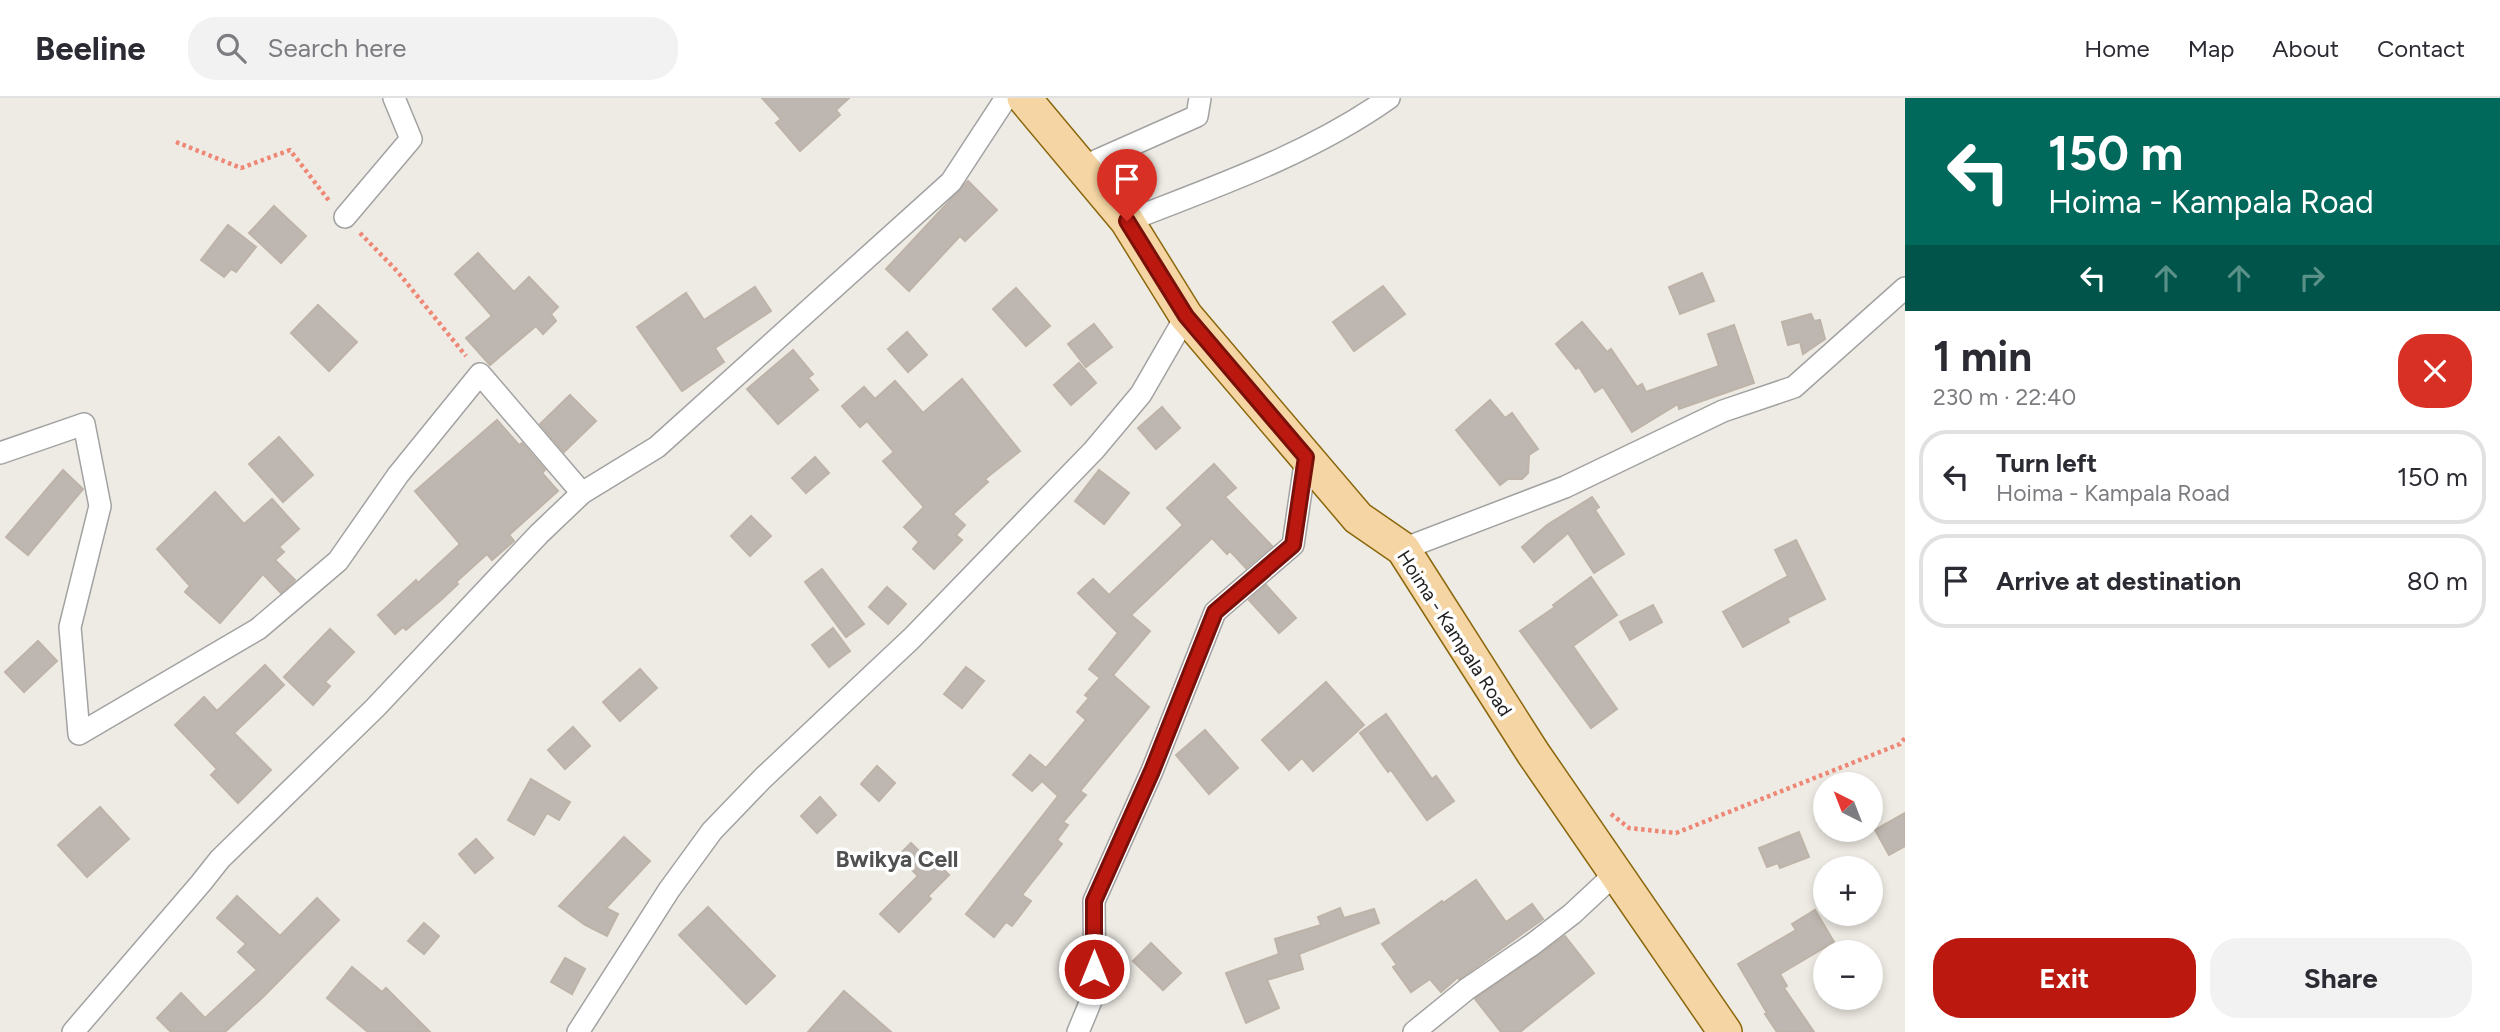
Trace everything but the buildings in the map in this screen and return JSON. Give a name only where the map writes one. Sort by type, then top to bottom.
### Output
[{"type":"main road","name":"Hoima - Kampala Road","points":[[1024,98],[1127,221],[1186,316],[1358,518],[1403,549],[1533,753],[1725,1032]]},
{"type":"street","points":[[345,217],[411,139],[394,98]]},
{"type":"street","points":[[73,1032],[220,859],[375,708],[539,534],[582,493],[657,447],[951,182],[1006,98]]},
{"type":"street","points":[[1082,167],[1197,116],[1200,98]]},
{"type":"street","points":[[1127,221],[1255,171],[1352,124],[1389,98]]},
{"type":"street","points":[[1403,549],[1565,487],[1723,411],[1794,387],[1905,288]]},
{"type":"street","points":[[578,1032],[669,890],[712,831],[763,778],[912,638],[1094,450],[1141,394],[1186,316]]},
{"type":"street","points":[[0,453],[84,424],[100,506],[70,627],[79,734],[258,629],[338,561],[398,475],[480,373],[582,493]]},
{"type":"street","points":[[1078,1032],[1094,992],[1094,901],[1152,771],[1215,612],[1293,545],[1306,457]]},
{"type":"street","points":[[1414,1032],[1468,989],[1553,929],[1616,873]]},
{"type":"path","points":[[1608,811],[1629,828],[1676,833],[1900,744],[1905,738]]},
{"type":"district","name":"Bwikya Cell","points":[[897,859]]},
{"type":"route","points":[[1094,969],[1094,901],[1152,771],[1215,612],[1293,545],[1306,457],[1186,316],[1127,221]]}]
